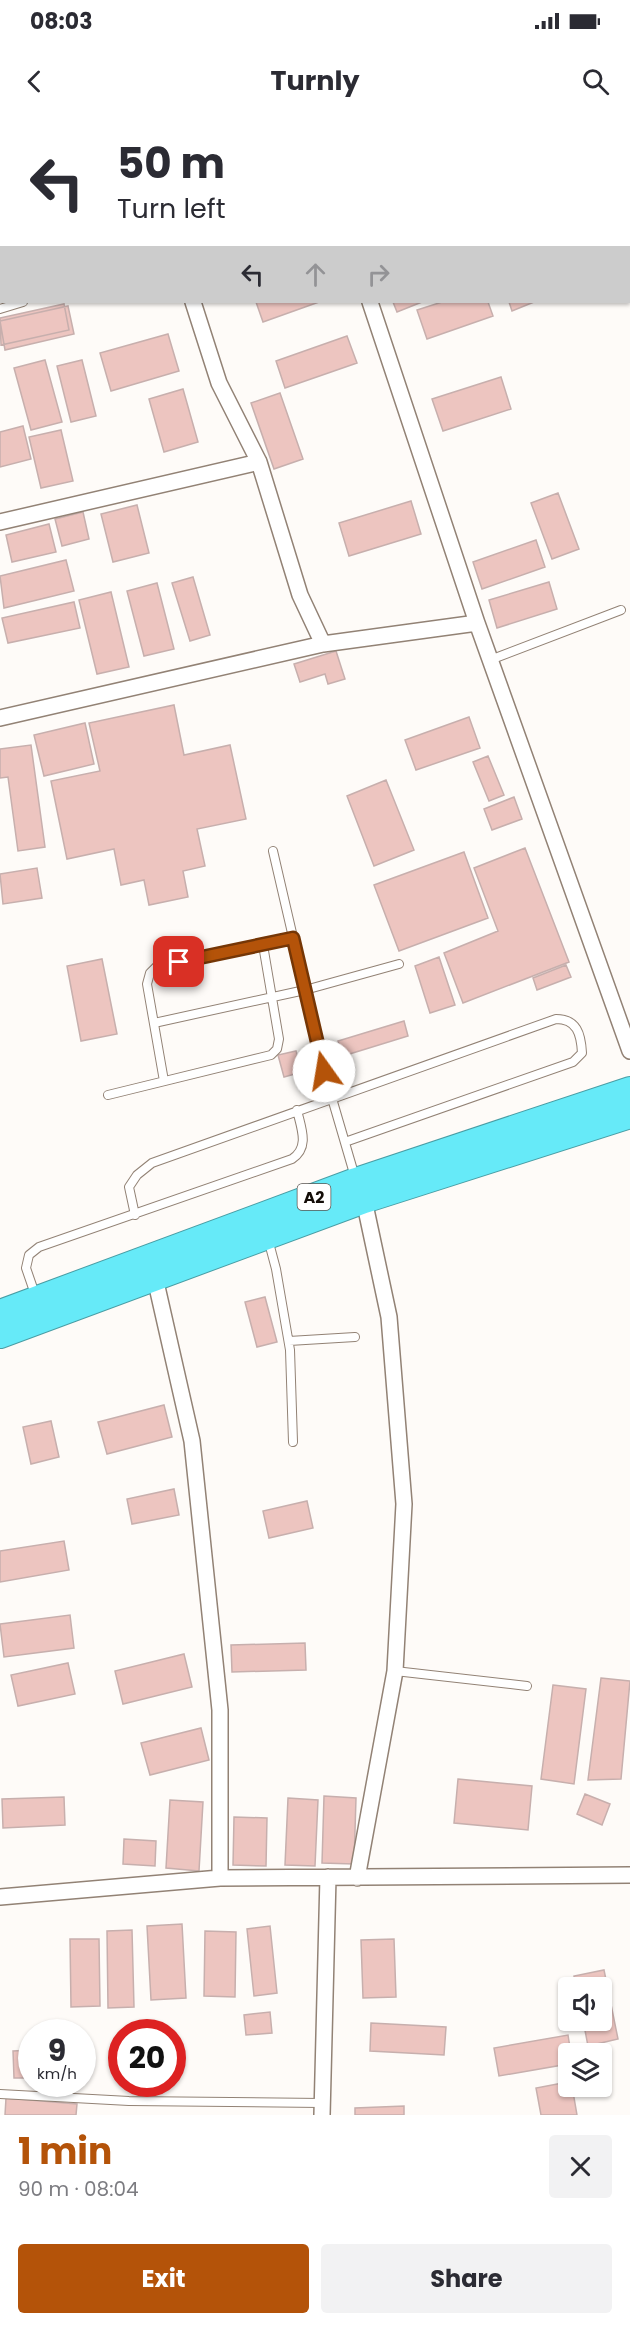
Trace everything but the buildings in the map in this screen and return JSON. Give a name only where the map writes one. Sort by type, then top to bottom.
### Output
[{"type":"highway","name":"A2","points":[[0,1313],[360,1191],[630,1090]]},
{"type":"highway","name":"A2","points":[[0,1335],[267,1235],[360,1191],[630,1115]]},
{"type":"street","points":[[193,303],[219,383],[259,462],[300,595],[323,644]]},
{"type":"street","points":[[370,303],[477,623],[630,1051]]},
{"type":"street","points":[[0,522],[259,462]]},
{"type":"street","points":[[0,716],[323,644],[477,623]]},
{"type":"street","points":[[357,1878],[395,1671],[404,1504],[389,1317],[360,1191]]},
{"type":"street","points":[[155,1278],[192,1441],[220,1710],[220,1878]]},
{"type":"street","points":[[0,1897],[220,1878],[630,1875]]},
{"type":"street","points":[[322,2109],[328,1877]]},
{"type":"lane","points":[[0,309],[20,303]]},
{"type":"lane","points":[[490,660],[621,610]]},
{"type":"lane","points":[[273,851],[332,1097],[360,1191]]},
{"type":"lane","points":[[164,1081],[147,984],[150,974],[158,966],[293,938]]},
{"type":"lane","points":[[108,1095],[271,1055],[277,1049],[279,1040],[263,945]]},
{"type":"lane","points":[[154,1023],[272,998],[399,964]]},
{"type":"lane","points":[[135,1215],[129,1187],[137,1175],[152,1164],[332,1097],[556,1019],[567,1019],[576,1026],[581,1040],[582,1053],[573,1062],[345,1142]]},
{"type":"lane","points":[[37,1300],[26,1268],[29,1255],[39,1247],[292,1159],[301,1153],[304,1145],[297,1110]]},
{"type":"lane","points":[[267,1235],[276,1269],[289,1341],[292,1442]]},
{"type":"lane","points":[[289,1341],[355,1337]]},
{"type":"lane","points":[[395,1671],[527,1686]]},
{"type":"lane","points":[[0,2094],[322,2109]]},
{"type":"route","points":[[179,962],[293,938],[324,1071]]}]
